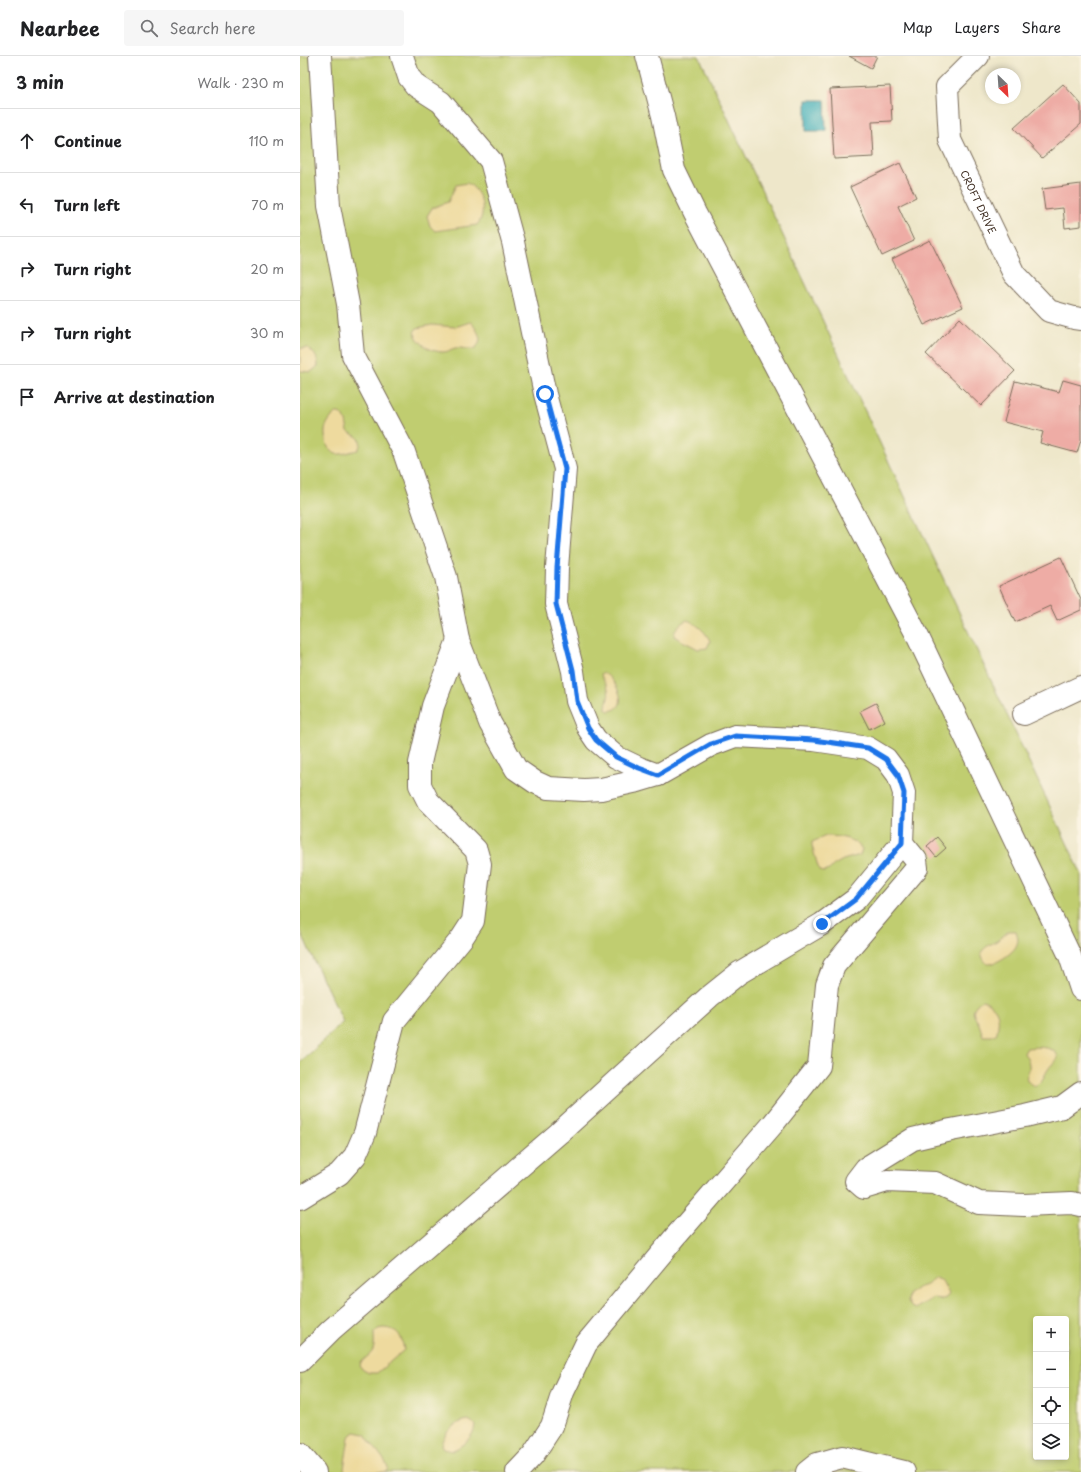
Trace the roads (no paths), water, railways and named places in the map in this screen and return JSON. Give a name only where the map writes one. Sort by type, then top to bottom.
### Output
[{"type":"street","points":[[300,1361],[331,1330],[559,1133],[709,997],[739,973],[822,924],[856,899],[902,843],[904,793],[898,775],[886,759],[868,748],[814,740],[735,736],[711,744],[658,775],[601,789],[584,790],[548,788],[523,775],[516,769],[490,723],[458,640],[446,577],[404,452],[353,355],[348,304],[329,206],[320,56]]},
{"type":"street","points":[[402,56],[410,76],[416,86],[441,102],[491,161],[513,242],[545,394],[565,469],[557,568],[556,604],[573,670],[577,701],[588,728],[596,740],[616,757],[658,775]]},
{"type":"street","points":[[647,56],[663,116],[674,170],[695,213],[917,635],[1066,949],[1081,989]]},
{"type":"street","name":"CROFT DRIVE","points":[[978,56],[947,87],[950,140],[1014,274],[1049,312],[1081,319]]},
{"type":"street","points":[[300,1198],[339,1174],[355,1156],[365,1133],[394,1021],[462,938],[474,921],[480,864],[476,850],[428,801],[420,785],[420,763],[433,706],[458,640]]},
{"type":"street","points":[[1024,714],[1081,687]]},
{"type":"street","points":[[517,1472],[532,1455],[552,1426],[563,1392],[586,1344],[676,1236],[773,1124],[819,1066],[827,985],[834,966],[916,868],[916,860],[902,843]]},
{"type":"street","points":[[1081,1094],[1062,1107],[913,1139],[866,1168],[856,1181],[864,1188],[887,1181],[935,1183],[979,1203],[1081,1205]]},
{"type":"street","points":[[300,1454],[315,1472]]},
{"type":"street","points":[[807,1472],[817,1464],[842,1457],[904,1472]]},
{"type":"water","points":[[806,100],[825,100],[826,131],[806,131]]}]
